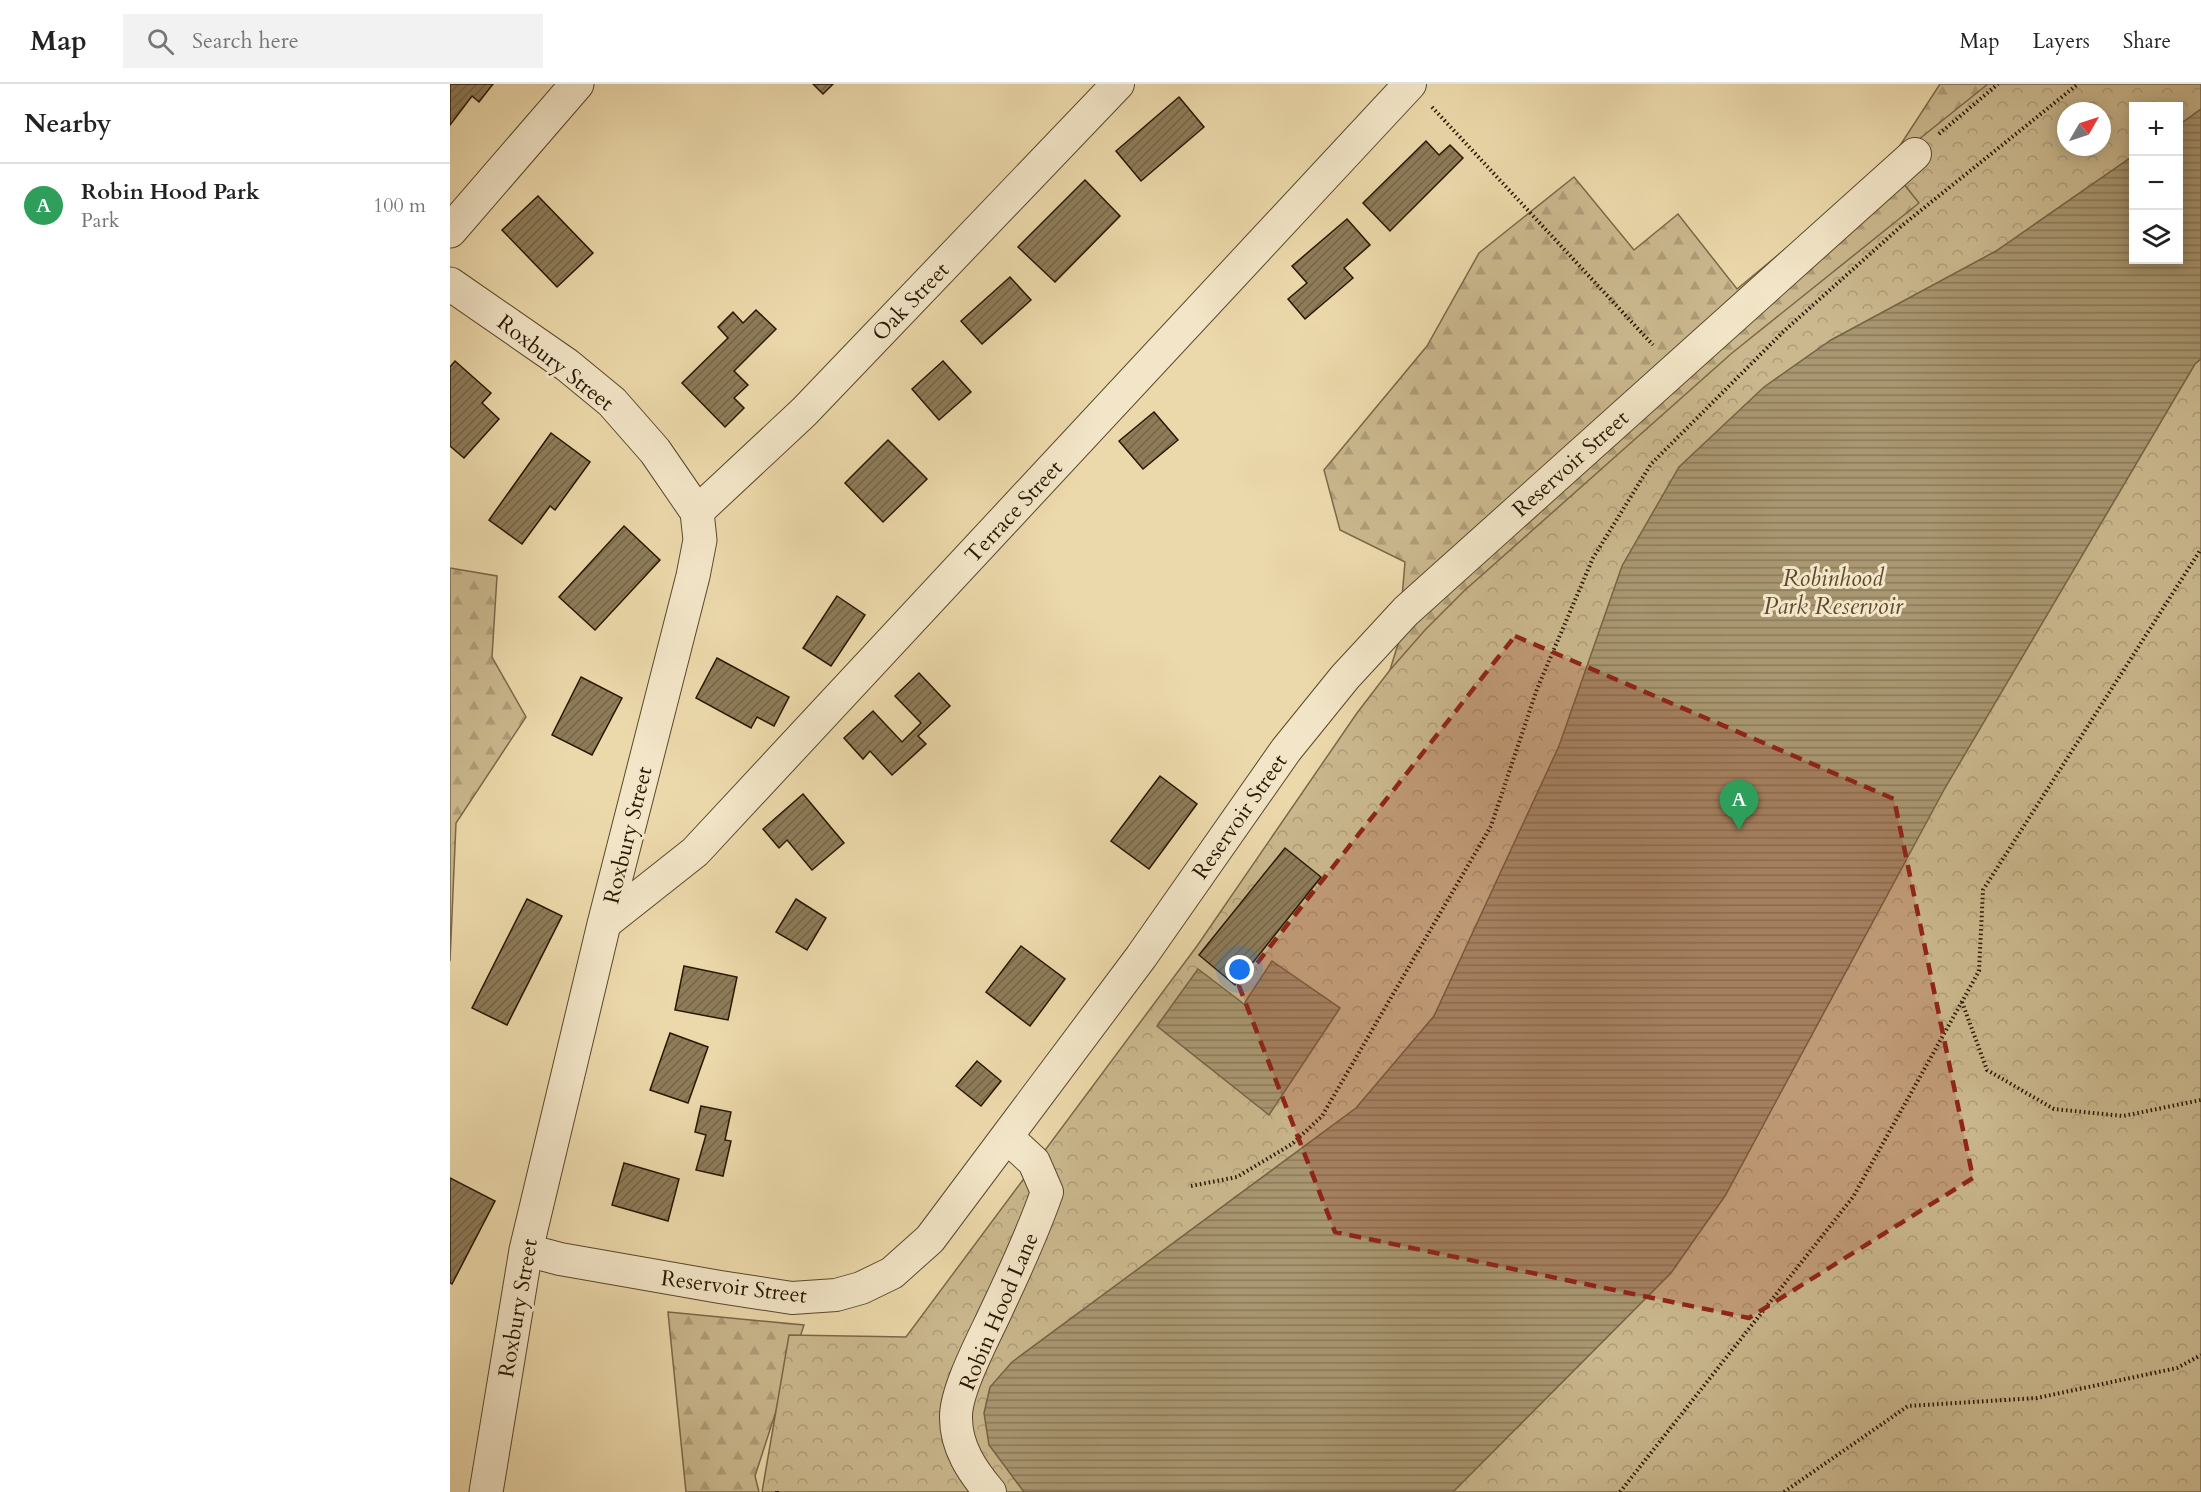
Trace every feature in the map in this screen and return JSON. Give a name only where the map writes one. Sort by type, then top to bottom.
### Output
[{"type":"street","points":[[450,231],[577,84]]},
{"type":"street","name":"Oak Street","points":[[697,512],[804,412],[1118,84]]},
{"type":"street","name":"Terrace Street","points":[[604,924],[695,852],[1419,93]]},
{"type":"street","name":"Reservoir Street","points":[[526,1250],[560,1259],[792,1298],[836,1295],[861,1288],[892,1273],[930,1239],[1141,957],[1286,750],[1345,677],[1406,611],[1915,154]]},
{"type":"street","name":"Roxbury Street","points":[[450,284],[549,352],[612,402],[655,451],[697,512],[700,540],[693,576],[604,924],[526,1250],[486,1492]]},
{"type":"street","name":"Robin Hood Lane","points":[[990,1492],[978,1478],[960,1446],[955,1417],[964,1382],[1033,1231],[1047,1192],[1034,1162],[1007,1137]]},
{"type":"path","points":[[1915,154],[1998,84]]},
{"type":"path","points":[[1191,1186],[1238,1177],[1292,1144],[1322,1116],[1491,826],[1537,689],[1593,558],[1651,464],[1785,330],[1890,236],[2078,84]]},
{"type":"path","points":[[1419,93],[1674,368]]},
{"type":"path","points":[[1620,1492],[1853,1197],[1979,971],[1983,890],[2201,549]]},
{"type":"path","points":[[1962,1002],[1987,1070],[2054,1108],[2123,1116],[2201,1100]]},
{"type":"path","points":[[1784,1492],[1908,1406],[2037,1398],[2177,1368],[2201,1355]]},
{"type":"highlighted area","points":[[1515,636],[1894,799],[1973,1178],[1749,1318],[1335,1232],[1239,986]]},
{"type":"green space","points":[[1940,84],[2201,84],[2182,102],[2129,102],[2129,159],[1390,670],[1398,644],[1405,562],[1340,530],[1324,470],[1427,346],[1479,253],[1574,177],[1634,250],[1678,214],[1737,289],[1888,164]]},
{"type":"green space","points":[[1988,84],[2201,84],[2201,1492],[762,1492],[789,1335],[906,1337],[1197,946],[1357,713],[1425,630],[1464,591],[1732,353],[1919,203],[1888,164]]},
{"type":"green space","points":[[450,568],[497,576],[492,657],[526,717],[456,823],[450,961]]},
{"type":"green space","points":[[668,1312],[804,1325],[755,1476],[759,1492],[686,1492]]},
{"type":"water","name":"Robinhood Park Reservoir","points":[[2201,109],[2201,359],[2195,364],[1945,788],[1725,1196],[1671,1273],[1453,1492],[1024,1492],[989,1445],[984,1413],[990,1387],[1012,1362],[1356,1108],[1434,1016],[1559,746],[1622,566],[1679,467],[1764,387],[1831,340],[1996,251],[2129,159],[2129,264],[2183,264],[2183,122]]},
{"type":"water","points":[[1272,961],[1340,1008],[1269,1115],[1157,1026],[1198,969],[1244,1004]]},
{"type":"building","points":[[450,84],[493,84],[479,102],[472,96],[450,125]]},
{"type":"building","points":[[813,84],[833,84],[823,94]]},
{"type":"building","points":[[1179,97],[1204,127],[1141,181],[1116,151]]},
{"type":"building","points":[[1426,141],[1439,155],[1450,145],[1463,158],[1390,231],[1363,203]]},
{"type":"building","points":[[1085,180],[1120,216],[1055,282],[1018,247]]},
{"type":"building","points":[[538,196],[593,253],[557,287],[502,230]]},
{"type":"building","points":[[1347,219],[1370,245],[1344,268],[1353,278],[1305,319],[1288,299],[1307,283],[1292,266]]},
{"type":"building","points":[[1010,277],[1031,300],[982,344],[961,321]]},
{"type":"building","points":[[756,310],[776,329],[734,371],[748,385],[734,398],[744,408],[725,427],[682,383],[728,338],[718,327],[733,312],[743,323]]},
{"type":"building","points":[[455,361],[491,393],[482,403],[499,419],[464,458],[450,446],[450,367]]},
{"type":"building","points":[[943,361],[971,392],[939,420],[912,389]]},
{"type":"building","points":[[1154,412],[1178,440],[1143,469],[1119,441]]},
{"type":"building","points":[[551,433],[590,462],[555,510],[550,506],[522,544],[489,520]]},
{"type":"building","points":[[888,440],[927,479],[883,522],[845,483]]},
{"type":"building","points":[[624,526],[660,560],[595,630],[559,597]]},
{"type":"building","points":[[837,596],[865,615],[831,666],[803,648]]},
{"type":"building","points":[[717,658],[789,697],[774,726],[757,717],[751,728],[696,698]]},
{"type":"building","points":[[919,673],[950,706],[918,736],[926,744],[892,775],[870,751],[863,759],[844,738],[873,711],[902,742],[921,723],[895,696]]},
{"type":"building","points":[[581,677],[622,698],[592,755],[552,735]]},
{"type":"building","points":[[1160,776],[1197,804],[1149,869],[1111,841]]},
{"type":"building","points":[[803,794],[844,843],[812,870],[787,840],[779,848],[763,829]]},
{"type":"building","points":[[1285,848],[1321,877],[1235,985],[1199,955]]},
{"type":"building","points":[[527,899],[562,916],[507,1025],[472,1008]]},
{"type":"building","points":[[796,899],[826,918],[807,950],[776,932]]},
{"type":"building","points":[[1021,946],[1065,979],[1030,1026],[986,992]]},
{"type":"building","points":[[684,966],[737,977],[728,1020],[675,1010]]},
{"type":"building","points":[[670,1033],[708,1047],[688,1103],[650,1090]]},
{"type":"building","points":[[977,1061],[1001,1081],[981,1106],[956,1086]]},
{"type":"building","points":[[701,1106],[731,1112],[725,1140],[731,1141],[723,1176],[696,1170],[706,1135],[695,1132]]},
{"type":"building","points":[[624,1163],[679,1179],[668,1221],[612,1205]]},
{"type":"building","points":[[450,1178],[495,1201],[452,1284],[450,1283]]},
{"type":"place","name":"Robin Hood Park","points":[[1739,830]]}]
